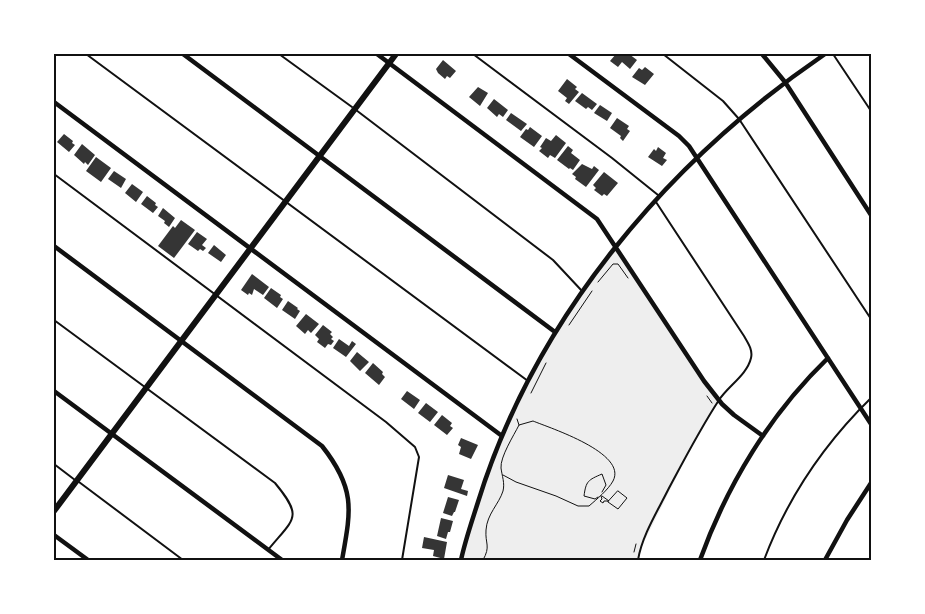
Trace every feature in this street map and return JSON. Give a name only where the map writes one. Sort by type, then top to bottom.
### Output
[{"type":"main road","points":[[54,512],[396,54]]},
{"type":"street","points":[[183,54],[555,332]]},
{"type":"street","points":[[377,54],[592,214],[604,227],[704,381],[734,415],[763,436]]},
{"type":"street","points":[[569,54],[679,136],[697,158],[871,424]]},
{"type":"street","points":[[762,54],[784,82],[871,215]]},
{"type":"street","points":[[461,560],[486,475],[502,436],[528,381],[555,332],[582,291],[626,234],[697,158],[784,82],[825,54]]},
{"type":"street","points":[[54,102],[502,436]]},
{"type":"street","points":[[54,246],[316,442],[331,457],[343,478],[350,504],[349,527],[342,560]]},
{"type":"street","points":[[700,560],[725,500],[747,460],[780,412],[828,358]]},
{"type":"street","points":[[54,390],[282,560]]},
{"type":"street","points":[[825,560],[854,508],[871,483]]},
{"type":"street","points":[[54,535],[88,560]]},
{"type":"lane","points":[[86,54],[528,381]]},
{"type":"lane","points":[[279,54],[355,109],[553,260],[582,291]]},
{"type":"lane","points":[[474,54],[612,158],[660,197]]},
{"type":"lane","points":[[663,54],[723,100],[739,120],[871,319]]},
{"type":"lane","points":[[833,54],[871,111]]},
{"type":"lane","points":[[54,174],[404,436],[415,447],[419,457],[402,560]]},
{"type":"lane","points":[[638,560],[640,550],[653,520],[694,442],[719,400],[744,371],[751,358],[751,349],[739,328],[655,202]]},
{"type":"lane","points":[[54,320],[275,483],[286,497],[294,512],[292,521],[268,550]]},
{"type":"lane","points":[[764,560],[787,509],[815,465],[843,428],[871,398]]},
{"type":"lane","points":[[54,464],[183,560]]},
{"type":"path","points":[[597,284],[613,264],[618,264],[629,280]]},
{"type":"path","points":[[568,326],[592,291]]},
{"type":"path","points":[[531,393],[548,359]]},
{"type":"path","points":[[703,390],[713,405]]},
{"type":"path","points":[[483,560],[488,552],[486,530],[494,506],[503,490],[501,467],[519,425],[517,418]]},
{"type":"path","points":[[503,475],[516,482],[578,506],[589,506],[613,481],[615,473],[613,467],[604,455],[590,445],[533,421],[519,425]]},
{"type":"path","points":[[600,495],[595,498],[584,496],[590,479],[602,474],[606,485],[600,495],[602,499],[600,501],[603,503],[604,501],[609,501],[618,491],[627,498],[618,510],[609,501],[600,495]]},
{"type":"shaded area","points":[[616,247],[719,400],[696,438],[640,550],[638,560],[461,560],[498,443],[558,327]]},
{"type":"building","points":[[616,54],[629,54],[637,60],[630,69],[622,62],[618,67],[610,61]]},
{"type":"building","points":[[443,60],[456,71],[450,78],[447,76],[445,79],[436,69]]},
{"type":"building","points":[[645,67],[654,74],[645,85],[632,77],[639,68],[642,70]]},
{"type":"building","points":[[567,79],[577,87],[575,89],[579,92],[569,104],[565,101],[567,98],[558,91]]},
{"type":"building","points":[[478,87],[488,93],[480,106],[469,97]]},
{"type":"building","points":[[582,93],[597,104],[592,110],[588,107],[586,109],[575,101]]},
{"type":"building","points":[[494,99],[508,110],[503,117],[499,114],[497,117],[487,108]]},
{"type":"building","points":[[600,105],[612,113],[607,121],[594,113]]},
{"type":"building","points":[[511,113],[527,124],[521,131],[506,120]]},
{"type":"building","points":[[617,118],[629,126],[627,129],[630,131],[623,141],[620,138],[621,136],[610,128]]},
{"type":"building","points":[[530,127],[542,136],[534,147],[520,137]]},
{"type":"building","points":[[64,134],[75,145],[69,152],[57,142]]},
{"type":"building","points":[[556,135],[566,143],[555,158],[550,155],[548,158],[539,151],[542,148],[540,147],[546,138],[551,141]]},
{"type":"building","points":[[82,144],[95,155],[88,165],[85,162],[84,164],[74,155]]},
{"type":"building","points":[[568,146],[573,150],[571,153],[580,160],[573,170],[557,160]]},
{"type":"building","points":[[658,147],[666,153],[663,158],[667,160],[662,166],[648,157]]},
{"type":"building","points":[[96,157],[111,168],[101,182],[86,171]]},
{"type":"building","points":[[582,164],[592,169],[594,166],[599,170],[586,187],[575,179],[576,177],[572,174]]},
{"type":"building","points":[[114,171],[126,179],[121,188],[108,179]]},
{"type":"building","points":[[604,172],[618,183],[607,196],[604,194],[602,196],[594,190],[596,188],[593,185]]},
{"type":"building","points":[[132,184],[143,192],[136,202],[125,193]]},
{"type":"building","points":[[147,196],[158,207],[153,213],[141,204]]},
{"type":"building","points":[[163,208],[175,218],[169,227],[158,216]]},
{"type":"building","points":[[181,220],[195,230],[174,258],[158,246],[173,226],[175,228]]},
{"type":"building","points":[[197,232],[207,239],[202,245],[206,248],[203,251],[200,249],[198,251],[188,244]]},
{"type":"building","points":[[214,245],[226,255],[221,262],[208,253]]},
{"type":"building","points":[[252,274],[269,287],[263,295],[254,289],[252,295],[249,293],[248,295],[241,290]]},
{"type":"building","points":[[271,288],[281,295],[280,297],[283,299],[277,308],[264,298]]},
{"type":"building","points":[[288,301],[300,311],[295,319],[282,310]]},
{"type":"building","points":[[306,314],[319,324],[311,333],[308,330],[305,334],[296,326]]},
{"type":"building","points":[[323,325],[332,332],[330,334],[333,337],[331,339],[334,341],[325,348],[317,342],[319,339],[315,335]]},
{"type":"building","points":[[339,339],[349,346],[352,341],[356,344],[346,357],[333,348]]},
{"type":"building","points":[[357,352],[369,362],[360,371],[350,361]]},
{"type":"building","points":[[373,363],[383,372],[382,374],[385,377],[379,385],[365,373]]},
{"type":"building","points":[[407,391],[420,400],[414,409],[401,399]]},
{"type":"building","points":[[426,403],[438,412],[430,422],[418,413]]},
{"type":"building","points":[[442,415],[452,423],[450,426],[453,428],[447,435],[434,425]]},
{"type":"building","points":[[461,438],[478,445],[471,459],[459,454],[461,447],[458,445]]},
{"type":"building","points":[[448,475],[464,480],[461,489],[468,491],[467,496],[444,488]]},
{"type":"building","points":[[448,497],[459,500],[452,516],[443,513]]},
{"type":"building","points":[[441,518],[453,521],[446,539],[437,536]]},
{"type":"building","points":[[424,537],[447,542],[444,559],[433,556],[434,550],[422,548]]}]
